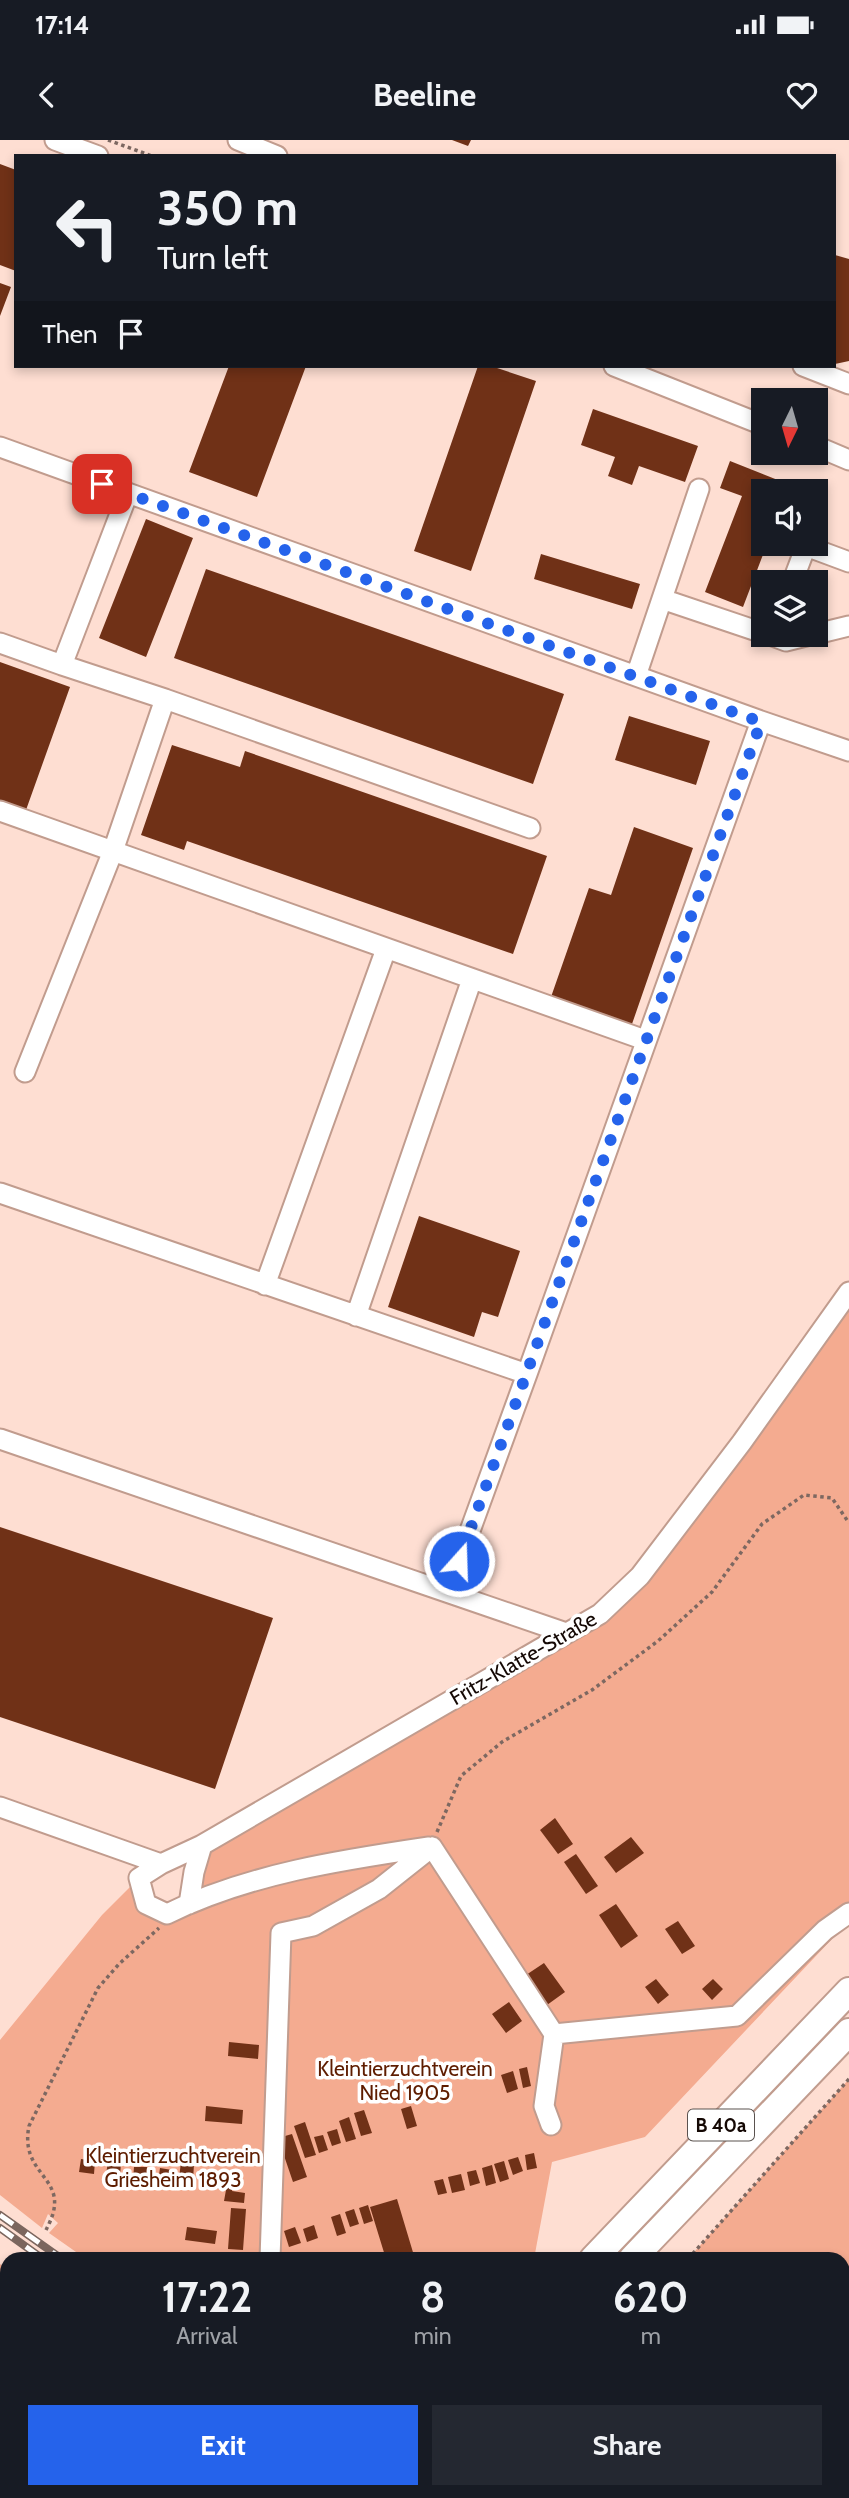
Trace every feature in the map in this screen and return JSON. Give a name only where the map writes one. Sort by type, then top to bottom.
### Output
[{"type":"highway","name":"B 40a","points":[[600,2252],[849,1991]]},
{"type":"highway","name":"B 40a","points":[[639,2252],[849,2032]]},
{"type":"street","points":[[55,140],[94,154]]},
{"type":"street","points":[[238,140],[272,154]]},
{"type":"street","points":[[619,368],[751,420]]},
{"type":"street","points":[[808,368],[849,384]]},
{"type":"street","points":[[0,447],[761,722],[849,751]]},
{"type":"street","points":[[828,451],[849,460]]},
{"type":"street","points":[[636,676],[699,489]]},
{"type":"street","points":[[62,666],[128,493]]},
{"type":"street","points":[[797,570],[806,546],[849,562]]},
{"type":"street","points":[[662,599],[751,629]]},
{"type":"street","points":[[828,631],[849,626]]},
{"type":"street","points":[[0,643],[530,828]]},
{"type":"street","points":[[26,1072],[113,851],[165,699]]},
{"type":"street","points":[[459,1561],[761,722]]},
{"type":"street","points":[[0,811],[645,1040]]},
{"type":"street","points":[[265,1285],[386,948]]},
{"type":"street","points":[[356,1316],[472,979]]},
{"type":"street","points":[[0,1193],[527,1374]]},
{"type":"street","name":"Fritz-Klatte-Straße","points":[[167,1914],[146,1904],[139,1878],[161,1864],[202,1845],[600,1614],[640,1576],[742,1442],[849,1292]]},
{"type":"street","points":[[0,1439],[566,1633]]},
{"type":"street","points":[[0,1807],[161,1864]]},
{"type":"street","points":[[189,1903],[202,1845]]},
{"type":"street","points":[[167,1914],[189,1903],[272,1876],[367,1856],[432,1847]]},
{"type":"street","points":[[432,1847],[554,2034],[544,2106],[551,2125]]},
{"type":"street","points":[[270,2252],[281,1933],[313,1926],[379,1889],[432,1847]]},
{"type":"street","points":[[554,2034],[737,2016],[825,1930],[849,1913]]},
{"type":"path","points":[[107,140],[146,154]]},
{"type":"path","points":[[432,1847],[461,1776],[502,1742],[592,1690],[658,1641],[712,1592],[762,1524],[804,1495],[832,1498],[849,1522]]},
{"type":"path","points":[[46,2230],[54,2211],[55,2200],[53,2191],[27,2151],[29,2126],[98,1988],[119,1964],[157,1932],[167,1914]]},
{"type":"path","points":[[694,2252],[849,2079]]},
{"type":"green space","points":[[849,1292],[849,1921],[645,2137],[552,2162],[535,2252],[76,2252],[49,2233],[58,2223],[48,2214],[42,2228],[0,2195],[0,2040],[102,1915],[139,1878],[147,1904],[189,1904],[202,1845],[600,1614]]},
{"type":"green space","points":[[849,2079],[849,2252],[694,2252]]},
{"type":"building","points":[[452,140],[471,140],[468,146]]},
{"type":"building","points":[[0,164],[14,169],[14,270],[0,265]]},
{"type":"building","points":[[836,255],[849,259],[849,361],[836,364]]},
{"type":"building","points":[[0,283],[11,287],[0,316]]},
{"type":"building","points":[[228,368],[305,368],[257,497],[189,472]]},
{"type":"building","points":[[477,368],[497,368],[536,381],[471,571],[414,551]]},
{"type":"building","points":[[593,409],[698,446],[685,482],[639,466],[632,485],[608,476],[615,457],[581,445]]},
{"type":"building","points":[[730,461],[775,479],[751,479],[751,556],[762,556],[757,570],[751,570],[751,586],[743,607],[705,592],[742,496],[720,488]]},
{"type":"building","points":[[146,519],[193,538],[146,657],[99,638]]},
{"type":"building","points":[[541,554],[640,584],[632,609],[534,579]]},
{"type":"building","points":[[206,569],[564,694],[533,784],[174,658]]},
{"type":"building","points":[[0,662],[70,687],[26,810],[0,801]]},
{"type":"building","points":[[629,716],[710,741],[696,785],[615,760]]},
{"type":"building","points":[[172,745],[240,767],[245,751],[547,856],[513,954],[187,841],[184,850],[141,835]]},
{"type":"building","points":[[634,827],[693,848],[632,1024],[551,997],[589,888],[611,895]]},
{"type":"building","points":[[419,1216],[520,1251],[498,1317],[482,1312],[474,1337],[388,1307]]},
{"type":"building","points":[[0,1527],[273,1618],[215,1789],[0,1717]]},
{"type":"building","points":[[555,1818],[573,1844],[558,1854],[540,1830]]},
{"type":"building","points":[[631,1837],[644,1853],[616,1873],[604,1857]]},
{"type":"building","points":[[576,1854],[598,1886],[586,1894],[564,1862]]},
{"type":"building","points":[[616,1904],[638,1936],[621,1948],[599,1915]]},
{"type":"building","points":[[678,1921],[695,1946],[682,1954],[665,1929]]},
{"type":"building","points":[[544,1963],[565,1992],[547,2005],[526,1975]]},
{"type":"building","points":[[656,1979],[669,1995],[658,2004],[645,1987]]},
{"type":"building","points":[[713,1979],[723,1989],[712,2000],[702,1989]]},
{"type":"building","points":[[509,2002],[522,2021],[506,2033],[492,2014]]},
{"type":"building","points":[[229,2042],[259,2045],[258,2059],[228,2056]]},
{"type":"building","points":[[527,2067],[531,2086],[523,2088],[519,2069]]},
{"type":"building","points":[[513,2071],[518,2089],[507,2093],[501,2075]]},
{"type":"building","points":[[206,2106],[243,2110],[242,2124],[205,2121]]},
{"type":"building","points":[[411,2106],[417,2126],[407,2129],[401,2109]]},
{"type":"building","points":[[364,2110],[372,2133],[361,2136],[354,2113]]},
{"type":"building","points":[[349,2117],[356,2139],[346,2142],[339,2121]]},
{"type":"building","points":[[305,2122],[316,2155],[305,2158],[294,2126]]},
{"type":"building","points":[[337,2129],[341,2143],[332,2146],[327,2132]]},
{"type":"building","points":[[292,2134],[307,2177],[293,2182],[278,2138]]},
{"type":"building","points":[[323,2135],[328,2150],[319,2153],[314,2137]]},
{"type":"building","points":[[534,2153],[537,2168],[527,2170],[525,2155]]},
{"type":"building","points":[[518,2157],[523,2171],[513,2175],[508,2160]]},
{"type":"building","points":[[81,2159],[95,2161],[94,2174],[79,2172]]},
{"type":"building","points":[[108,2161],[121,2163],[120,2176],[106,2175]]},
{"type":"building","points":[[504,2161],[509,2179],[500,2182],[494,2164]]},
{"type":"building","points":[[181,2162],[194,2164],[193,2180],[179,2178]]},
{"type":"building","points":[[492,2165],[496,2183],[486,2186],[482,2168]]},
{"type":"building","points":[[134,2167],[147,2167],[146,2181],[133,2180]]},
{"type":"building","points":[[160,2168],[172,2170],[170,2183],[158,2182]]},
{"type":"building","points":[[476,2170],[480,2183],[470,2186],[467,2172]]},
{"type":"building","points":[[461,2174],[465,2190],[452,2193],[448,2177]]},
{"type":"building","points":[[217,2176],[234,2178],[232,2191],[245,2193],[244,2203],[224,2201],[226,2190],[216,2188]]},
{"type":"building","points":[[443,2179],[447,2193],[438,2195],[434,2181]]},
{"type":"building","points":[[397,2199],[413,2252],[384,2252],[370,2207]]},
{"type":"building","points":[[368,2205],[373,2221],[364,2224],[359,2208]]},
{"type":"building","points":[[231,2208],[246,2209],[243,2250],[228,2249]]},
{"type":"building","points":[[354,2209],[359,2224],[350,2227],[345,2212]]},
{"type":"building","points":[[340,2214],[346,2233],[337,2236],[331,2217]]},
{"type":"building","points":[[314,2225],[318,2238],[307,2242],[303,2229]]},
{"type":"building","points":[[187,2227],[217,2231],[215,2244],[185,2240]]},
{"type":"building","points":[[295,2227],[301,2243],[289,2247],[284,2231]]},
{"type":"railway","points":[[0,2215],[52,2252]]},
{"type":"railway","points":[[0,2228],[33,2252]]},
{"type":"route","points":[[102,484],[761,722],[459,1561]]},
{"type":"park label","name":"Kleintierzuchtverein Nied 1905","points":[[405,2080]]},
{"type":"park label","name":"Kleintierzuchtverein Griesheim 1893","points":[[173,2167]]}]
